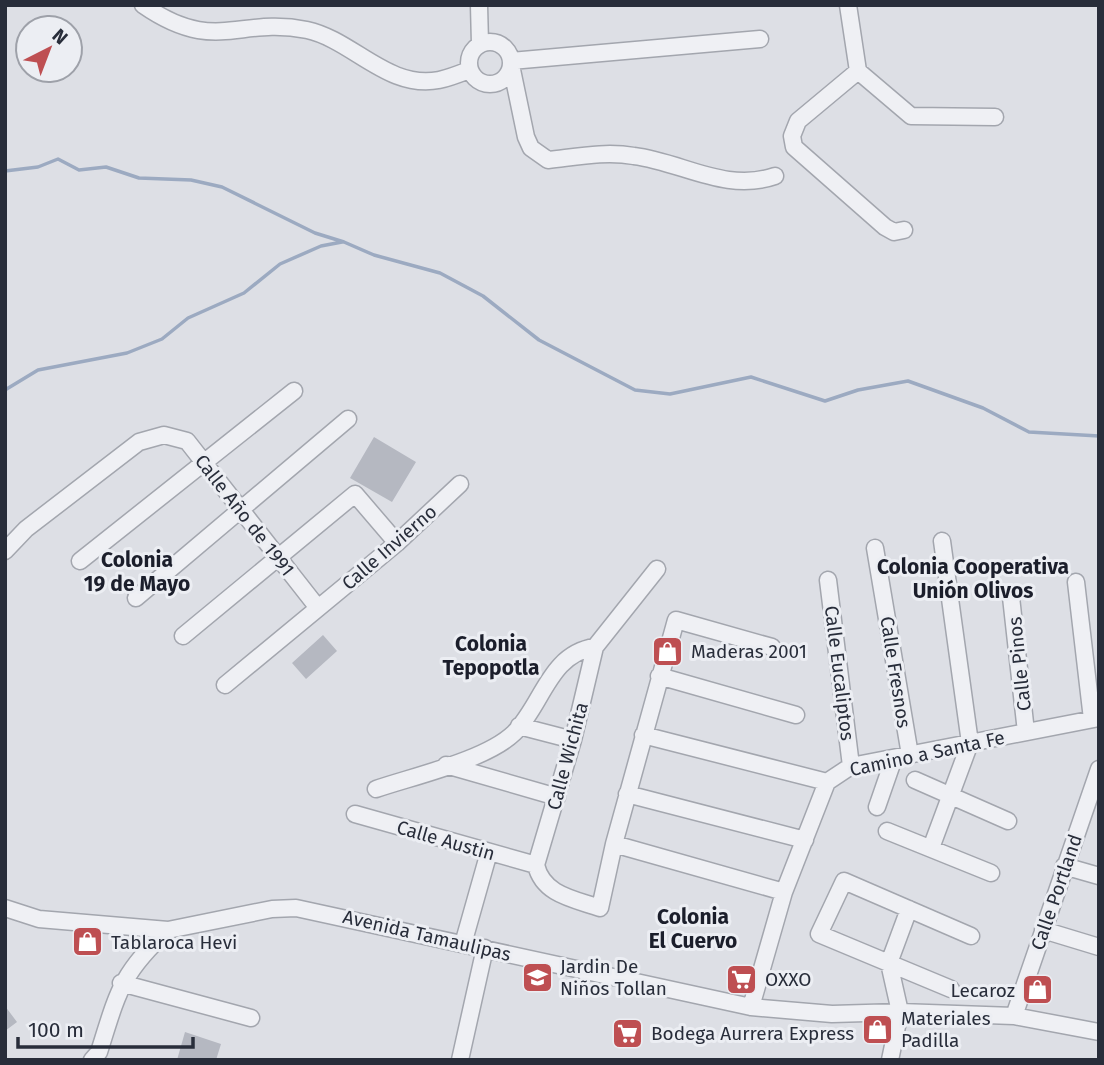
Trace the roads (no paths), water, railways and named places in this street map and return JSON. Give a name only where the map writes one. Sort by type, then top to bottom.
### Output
[{"type":"street","points":[[143,5],[163,19],[199,32],[286,28],[317,33],[403,78],[439,80],[469,70]]},
{"type":"street","points":[[479,5],[480,44],[470,55],[469,70],[473,78],[488,85],[504,80],[511,63]]},
{"type":"street","points":[[848,5],[858,71],[912,116],[995,117]]},
{"type":"street","points":[[511,63],[760,39]]},
{"type":"street","points":[[480,44],[500,44],[511,63],[526,137],[531,148],[548,160],[602,154],[634,156],[726,181],[746,183],[775,176]]},
{"type":"street","points":[[858,71],[798,121],[792,136],[794,146],[885,227],[894,232],[904,230]]},
{"type":"street","points":[[80,561],[294,391]]},
{"type":"street","points":[[136,598],[348,419]]},
{"type":"street","name":"Calle Año de 1991","points":[[5,551],[26,529],[139,442],[164,435],[187,441],[318,608]]},
{"type":"street","name":"Calle Invierno","points":[[225,685],[397,542],[460,484]]},
{"type":"street","points":[[183,636],[277,555],[355,495],[397,542]]},
{"type":"street","points":[[931,848],[953,796],[970,743],[942,541]]},
{"type":"street","name":"Calle Fresnos","points":[[876,548],[902,757]]},
{"type":"street","points":[[376,789],[495,748],[519,726],[566,657],[580,649],[595,647],[657,569]]},
{"type":"street","name":"Calle Eucaliptos","points":[[828,580],[851,766]]},
{"type":"street","points":[[1076,582],[1096,719]]},
{"type":"street","name":"Calle Pinos","points":[[1011,597],[1026,732]]},
{"type":"street","points":[[536,864],[545,884],[556,892],[600,908],[627,794],[676,620],[772,647]]},
{"type":"street","name":"Calle Wichita","points":[[536,864],[573,740],[595,647]]},
{"type":"street","points":[[659,676],[796,715]]},
{"type":"street","name":"Camino a Santa Fe","points":[[751,1007],[784,892],[827,782],[851,766],[1096,719]]},
{"type":"street","points":[[519,726],[573,740]]},
{"type":"street","points":[[643,736],[827,782]]},
{"type":"street","points":[[877,807],[902,757]]},
{"type":"street","points":[[446,765],[557,797]]},
{"type":"street","name":"Calle Portland","points":[[1014,1016],[1064,866],[1092,807],[1099,769]]},
{"type":"street","points":[[915,780],[1008,821]]},
{"type":"street","points":[[627,794],[805,840]]},
{"type":"street","name":"Calle Austin","points":[[355,814],[536,864]]},
{"type":"street","points":[[887,831],[991,873]]},
{"type":"street","points":[[614,844],[784,892]]},
{"type":"street","points":[[463,944],[489,852]]},
{"type":"street","points":[[1064,866],[1099,876]]},
{"type":"street","points":[[951,989],[819,934],[844,881],[971,936]]},
{"type":"street","name":"Avenida Tamaulipas","points":[[5,908],[39,919],[168,930],[272,909],[296,908],[751,1007],[832,1014],[900,1012],[1014,1016],[1099,1032]]},
{"type":"street","points":[[890,1060],[900,1012],[889,963],[909,909]]},
{"type":"street","points":[[92,1060],[99,1052],[121,983],[137,960],[168,930]]},
{"type":"street","points":[[1043,930],[1099,947]]},
{"type":"street","points":[[460,1060],[485,948]]},
{"type":"street","points":[[121,983],[251,1018]]},
{"type":"waterway","points":[[5,171],[38,167],[58,159],[79,170],[106,167],[139,178],[191,180],[222,187],[315,233],[374,255],[440,273],[483,296],[539,340],[635,390],[670,394],[751,377],[825,401],[858,390],[908,381],[983,408],[1029,432],[1099,436]]},
{"type":"waterway","points":[[5,390],[38,370],[127,353],[162,339],[188,318],[244,293],[280,264],[321,246],[342,242]]},
{"type":"place","name":"Maderas 2001","points":[[668,651]]},
{"type":"place","name":"Tablaroca Hevi","points":[[88,942]]},
{"type":"place","name":"Jardin De Niños Tollan","points":[[537,977]]},
{"type":"place","name":"OXXO","points":[[742,979]]},
{"type":"place","name":"Lecaroz","points":[[1038,990]]},
{"type":"place","name":"Materiales Padilla","points":[[878,1029]]},
{"type":"place","name":"Bodega Aurrera Express","points":[[628,1033]]},
{"type":"district","name":"Colonia 19 de Mayo","points":[[137,572]]},
{"type":"district","name":"Colonia Cooperativa Unión Olivos","points":[[973,579]]},
{"type":"district","name":"Colonia Tepopotla","points":[[491,656]]},
{"type":"district","name":"Colonia El Cuervo","points":[[693,929]]}]
